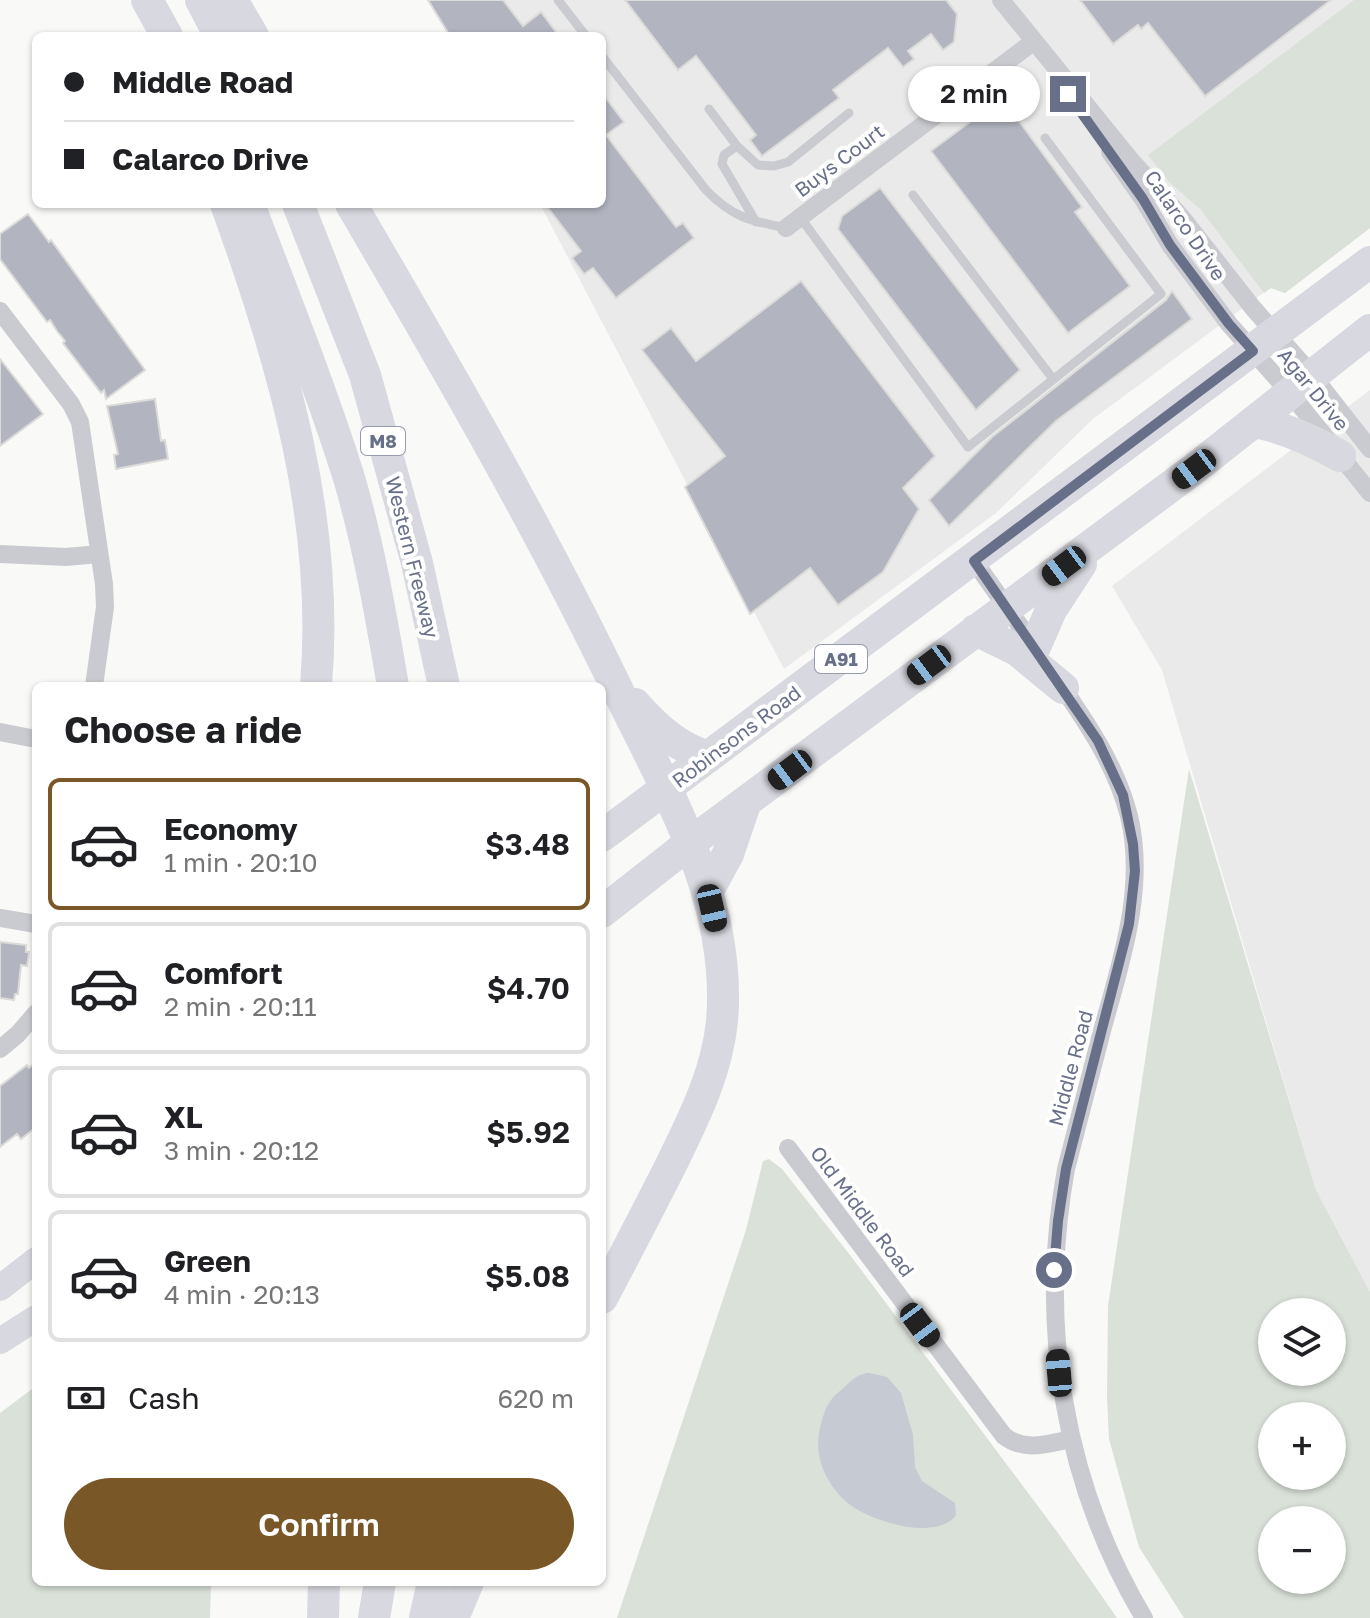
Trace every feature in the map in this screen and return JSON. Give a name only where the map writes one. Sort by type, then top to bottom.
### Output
[{"type":"highway","points":[[137,0],[153,32]]},
{"type":"highway","points":[[147,0],[165,32]]},
{"type":"highway","points":[[201,0],[218,32]]},
{"type":"highway","points":[[232,0],[251,32]]},
{"type":"highway","points":[[227,208],[272,340],[295,425],[309,502],[316,587],[316,682]]},
{"type":"highway","name":"M8","points":[[251,208],[314,374],[349,480],[376,590],[392,682]]},
{"type":"highway","name":"Western Freeway","points":[[300,208],[365,375],[417,563],[443,682]]},
{"type":"highway","points":[[353,208],[553,560],[666,788],[708,891],[721,953],[724,985],[718,1051],[690,1125],[606,1290]]},
{"type":"highway","name":"Robinsons Road","points":[[606,833],[974,561],[1370,262]]},
{"type":"highway","points":[[606,909],[1255,422],[1370,330]]},
{"type":"highway","points":[[1255,422],[1355,453]]},
{"type":"highway","points":[[1035,647],[1051,610],[1072,575],[1103,537]]},
{"type":"highway","points":[[976,630],[1017,650],[1063,688]]},
{"type":"highway","points":[[603,659],[633,701],[663,733],[691,751],[708,757]]},
{"type":"highway","points":[[708,891],[728,854],[745,804]]},
{"type":"highway","points":[[323,1618],[324,1586]]},
{"type":"highway","points":[[374,1618],[379,1586]]},
{"type":"highway","points":[[425,1618],[432,1586]]},
{"type":"highway","points":[[453,1618],[466,1586]]},
{"type":"main road","points":[[0,1288],[32,1263]]},
{"type":"main road","points":[[0,1341],[32,1321]]},
{"type":"street","name":"Calarco Drive","points":[[1001,0],[1143,199],[1170,245],[1229,324],[1265,343]]},
{"type":"street","name":"Calarco Drive","points":[[1033,42],[1183,219],[1265,343]]},
{"type":"street","name":"Buys Court","points":[[793,222],[1033,42]]},
{"type":"street","points":[[0,311],[71,404],[80,422],[105,607],[95,682]]},
{"type":"street","name":"Agar Drive","points":[[1265,343],[1355,453],[1370,493]]},
{"type":"street","name":"Agar Drive","points":[[1265,343],[1355,453]]},
{"type":"street","points":[[0,554],[75,557],[99,554]]},
{"type":"street","name":"Middle Road","points":[[974,561],[1098,741],[1114,771],[1130,819],[1135,871],[1129,924],[1066,1169],[1058,1216],[1054,1303],[1059,1373],[1071,1439],[1096,1521],[1119,1573],[1144,1618]]},
{"type":"street","points":[[0,732],[32,737]]},
{"type":"street","points":[[0,918],[32,923]]},
{"type":"street","points":[[0,1049],[32,1018]]},
{"type":"street","name":"Old Middle Road","points":[[788,1148],[1004,1436],[1022,1446],[1071,1439]]},
{"type":"lane","points":[[558,0],[583,32]]},
{"type":"lane","points":[[606,61],[723,208],[745,220],[793,222],[968,447],[1161,294],[1045,138]]},
{"type":"lane","points":[[709,109],[737,146],[758,165],[774,166],[788,162],[849,113]]},
{"type":"lane","points":[[737,146],[724,155],[722,164],[756,222]]},
{"type":"lane","points":[[913,195],[1053,379]]},
{"type":"shaded area","points":[[430,0],[1370,0],[1370,228],[1285,293],[1270,288],[1093,419],[996,513],[784,669],[542,208],[606,208],[606,32],[450,32]]},
{"type":"shaded area","points":[[1354,0],[1370,0],[1370,228],[1285,293],[1271,288],[1264,293],[1201,210],[1168,181],[1148,155]]},
{"type":"shaded area","points":[[1370,390],[1370,1292],[1316,1190],[1162,670],[1112,586]]},
{"type":"shaded area","points":[[1189,769],[1316,1190],[1370,1292],[1370,1618],[1184,1618],[1139,1547],[1109,1439],[1108,1306]]},
{"type":"shaded area","points":[[769,1159],[782,1169],[850,1255],[1058,1533],[1117,1618],[617,1618],[746,1230],[763,1161]]},
{"type":"shaded area","points":[[870,1373],[887,1377],[901,1393],[913,1435],[915,1467],[922,1481],[955,1503],[956,1515],[947,1523],[919,1528],[872,1517],[849,1504],[828,1479],[818,1449],[825,1412],[832,1399],[850,1382]]},
{"type":"shaded area","points":[[32,1389],[32,1586],[211,1586],[210,1618],[0,1618],[0,1413]]},
{"type":"building","points":[[428,0],[503,0],[523,26],[541,12],[556,32],[448,32]]},
{"type":"building","points":[[625,0],[946,0],[957,14],[954,42],[943,50],[931,34],[908,51],[914,59],[903,67],[888,48],[833,90],[839,98],[762,156],[750,140],[756,135],[696,56],[678,70]]},
{"type":"building","points":[[1080,0],[1331,0],[1205,96],[1148,23],[1141,29],[1138,25],[1113,44]]},
{"type":"building","points":[[606,98],[624,122],[606,135]]},
{"type":"building","points":[[1002,98],[1082,207],[1075,212],[1130,286],[1068,333],[931,151]]},
{"type":"building","points":[[606,135],[676,227],[683,223],[694,238],[616,298],[593,268],[584,274],[572,258],[581,251],[548,208],[606,208]]},
{"type":"building","points":[[880,188],[1020,370],[976,410],[838,229],[842,216]]},
{"type":"building","points":[[28,214],[49,242],[51,240],[145,370],[106,399],[104,390],[101,393],[63,343],[65,341],[50,320],[47,322],[0,259],[0,234]]},
{"type":"building","points":[[801,281],[935,456],[903,488],[919,509],[883,572],[838,605],[810,568],[750,614],[685,487],[725,456],[642,350],[671,328],[696,361]]},
{"type":"building","points":[[1172,291],[1192,319],[1056,421],[949,526],[929,500],[992,437],[1166,300]]},
{"type":"building","points":[[0,359],[43,414],[0,446]]},
{"type":"building","points":[[155,399],[161,441],[165,440],[168,459],[116,469],[114,455],[118,454],[107,406]]},
{"type":"building","points":[[0,942],[26,945],[26,952],[29,952],[27,966],[21,965],[18,994],[15,994],[14,1000],[0,998]]},
{"type":"building","points":[[27,1065],[29,1068],[32,1065],[32,1130],[21,1139],[17,1134],[0,1147],[0,1086]]},
{"type":"route","points":[[1054,1270],[1066,1169],[1129,924],[1135,871],[1133,844],[1123,795],[1098,741],[974,561],[1253,351],[1170,245],[1143,199],[1068,94]]}]
